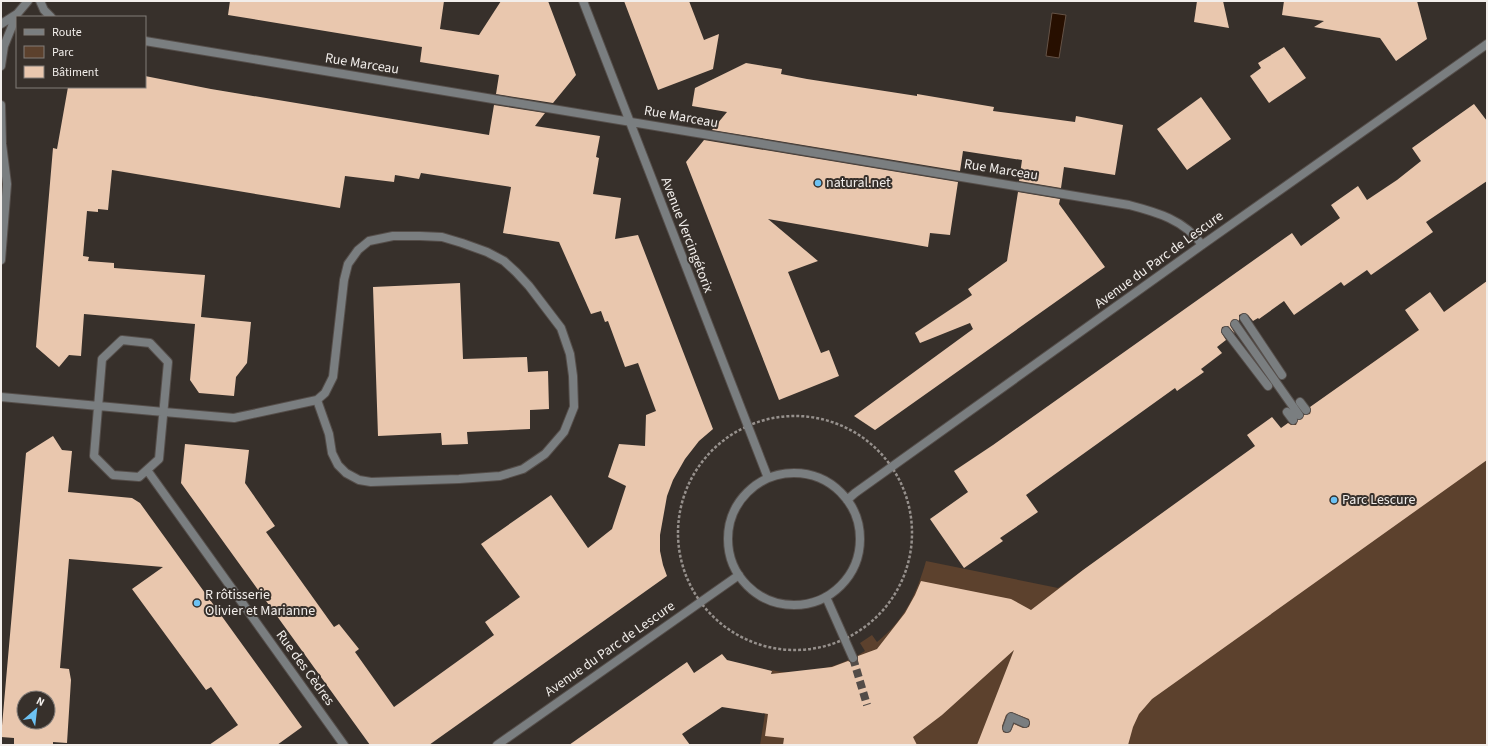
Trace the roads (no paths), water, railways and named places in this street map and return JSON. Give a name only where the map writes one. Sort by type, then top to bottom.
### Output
[{"type":"street","points":[[1,24],[17,14],[28,1]]},
{"type":"street","points":[[40,1],[44,10],[50,16]]},
{"type":"street","name":"Avenue Vercingétorix","points":[[582,1],[768,478]]},
{"type":"street","points":[[1,66],[4,46],[16,16]]},
{"type":"street","name":"Rue Marceau","points":[[146,41],[1129,204],[1155,212],[1180,223],[1195,235],[1202,245]]},
{"type":"street","name":"Avenue du Parc de Lescure","points":[[847,500],[1202,245],[1487,44]]},
{"type":"street","points":[[1,106],[1,143],[7,184],[1,260]]},
{"type":"street","points":[[1,397],[98,407],[234,418],[317,400],[325,392],[334,376],[344,280],[348,264],[358,250],[369,241],[394,236],[442,237],[462,242],[504,261],[529,286],[561,328],[570,354],[573,376],[574,407],[564,432],[545,454],[523,469],[500,476],[371,482],[359,480],[346,473],[338,465],[332,453],[329,434],[317,400]]},
{"type":"street","points":[[1244,318],[1282,375]]},
{"type":"street","points":[[1235,324],[1299,415]]},
{"type":"street","points":[[1226,331],[1268,386]]},
{"type":"street","points":[[122,340],[150,343],[168,362],[164,412],[160,459],[139,477],[113,475],[94,456],[102,358],[122,340]]},
{"type":"street","points":[[1299,415],[1300,402]]},
{"type":"street","points":[[1287,412],[1299,415]]},
{"type":"street","name":"Rue des Cèdres","points":[[147,470],[344,745]]},
{"type":"street","points":[[789,473],[811,476],[831,484],[847,500],[857,520],[860,542],[856,564],[844,584],[826,597],[807,604],[788,605],[769,600],[752,590],[739,575],[730,554],[729,531],[735,509],[749,491],[768,478],[789,473]]},
{"type":"street","name":"Avenue du Parc de Lescure","points":[[497,745],[739,575]]},
{"type":"street","points":[[826,597],[853,658]]},
{"type":"street","points":[[1007,728],[1011,718],[1025,723]]},
{"type":"tunnel","points":[[853,658],[867,705]]},
{"type":"place","name":"natural.net","points":[[818,183]]},
{"type":"place","name":"Parc Lescure","points":[[1334,500]]},
{"type":"place","name":"R rôtisserie Olivier et Marianne","points":[[197,603]]}]
